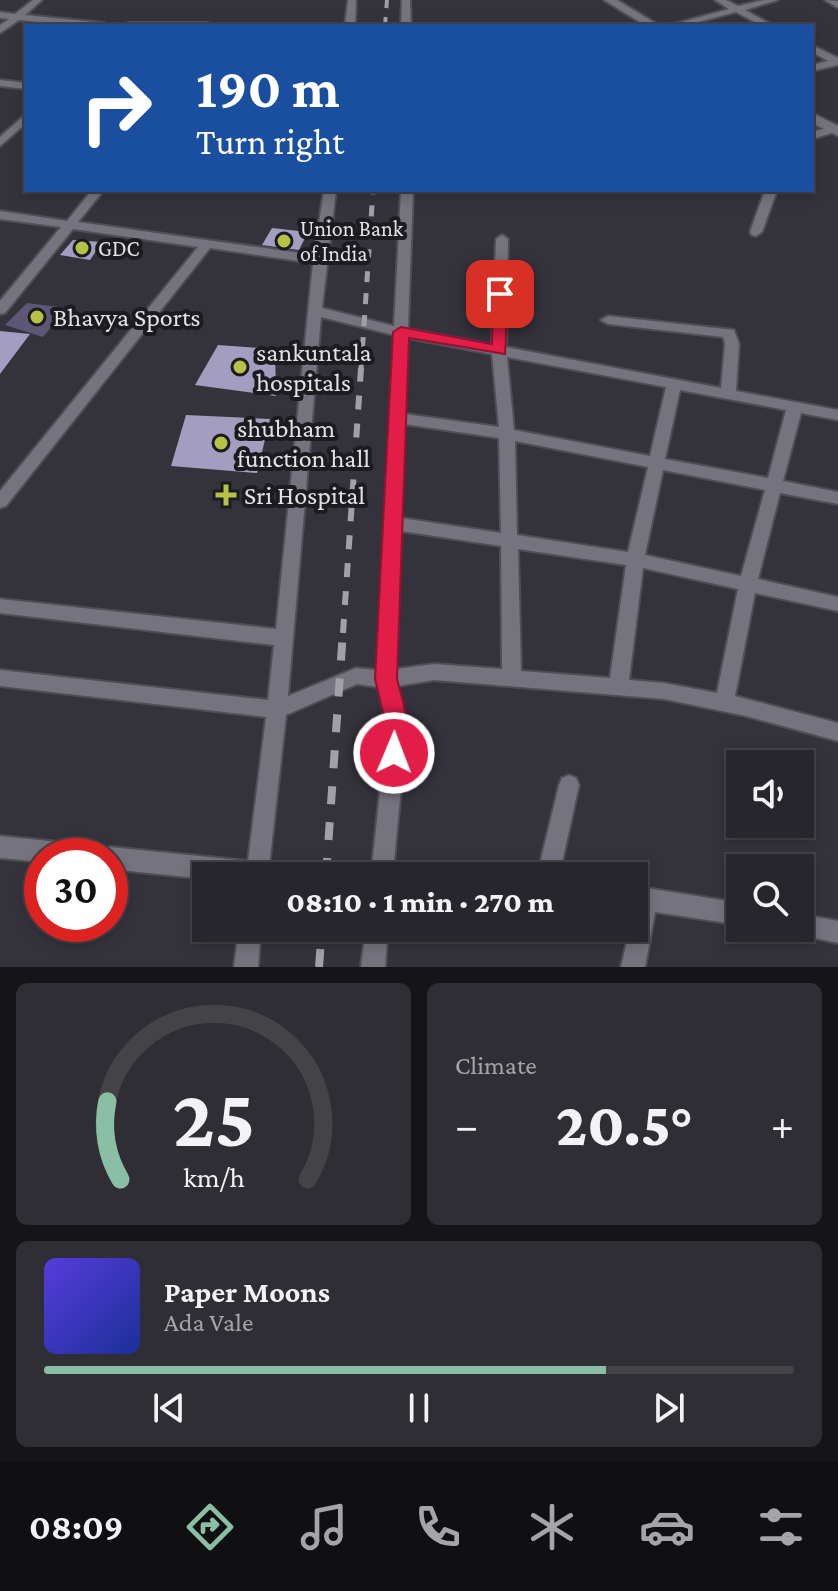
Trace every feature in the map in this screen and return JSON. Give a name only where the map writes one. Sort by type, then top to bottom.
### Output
[{"type":"main road","points":[[609,0],[651,24]]},
{"type":"main road","points":[[814,118],[836,131]]},
{"type":"street","points":[[0,30],[38,0]]},
{"type":"street","points":[[350,24],[352,0]]},
{"type":"street","points":[[406,0],[406,24]]},
{"type":"street","points":[[719,0],[765,24]]},
{"type":"street","points":[[680,24],[774,0]]},
{"type":"street","points":[[829,0],[838,5]]},
{"type":"street","points":[[0,15],[82,24]]},
{"type":"street","points":[[814,49],[838,61]]},
{"type":"street","points":[[814,67],[838,61]]},
{"type":"street","points":[[0,83],[24,86]]},
{"type":"street","points":[[0,143],[24,119]]},
{"type":"street","points":[[814,136],[836,131]]},
{"type":"street","points":[[0,310],[96,192]]},
{"type":"street","points":[[259,862],[277,710],[320,260],[330,192]]},
{"type":"street","points":[[383,862],[397,724],[386,679],[407,192]]},
{"type":"street","points":[[756,232],[770,192]]},
{"type":"street","points":[[0,215],[320,260]]},
{"type":"street","points":[[502,239],[499,350],[507,434],[512,680]]},
{"type":"street","points":[[0,502],[206,245]]},
{"type":"street","points":[[316,311],[401,332],[838,415]]},
{"type":"street","points":[[608,320],[729,333],[732,344],[728,394]]},
{"type":"street","points":[[618,688],[635,560],[674,383]]},
{"type":"street","points":[[724,703],[748,584],[795,406]]},
{"type":"street","points":[[397,418],[507,434],[838,498]]},
{"type":"street","points":[[392,523],[507,538],[635,560],[838,604]]},
{"type":"street","points":[[0,606],[284,638]]},
{"type":"street","points":[[0,678],[277,710],[356,676],[386,679],[434,672],[618,688],[724,703],[838,732]]},
{"type":"street","points":[[551,862],[569,785]]},
{"type":"street","points":[[0,847],[24,849]]},
{"type":"street","points":[[128,860],[192,867]]},
{"type":"street","points":[[648,898],[726,912]]},
{"type":"street","points":[[814,928],[838,932]]},
{"type":"street","points":[[246,967],[249,942]]},
{"type":"street","points":[[373,967],[376,942]]},
{"type":"street","points":[[633,967],[636,942]]},
{"type":"shaded area","name":"Bhavya Sports","points":[[27,303],[67,308],[43,337],[5,325]]},
{"type":"building","name":"Union Bank of India","points":[[272,228],[308,232],[299,250],[262,245]]},
{"type":"building","name":"GDC","points":[[73,240],[102,242],[90,260],[60,255]]},
{"type":"building","points":[[0,331],[30,334],[0,374]]},
{"type":"building","name":"sankuntala hospitals","points":[[218,345],[275,349],[276,396],[195,385]]},
{"type":"building","name":"shubham function hall","points":[[186,415],[270,419],[257,473],[171,466]]},
{"type":"railway","points":[[385,24],[387,0]]},
{"type":"railway","points":[[361,370],[373,192]]},
{"type":"railway","points":[[343,633],[361,368]]},
{"type":"railway","points":[[327,862],[343,631]]},
{"type":"railway","points":[[319,967],[321,942]]},
{"type":"place","name":"Union Bank of India","points":[[284,241]]},
{"type":"place","name":"GDC","points":[[82,248]]},
{"type":"place","name":"Bhavya Sports","points":[[37,317]]},
{"type":"place","name":"sankuntala hospitals","points":[[240,367]]},
{"type":"place","name":"shubham function hall","points":[[221,443]]},
{"type":"place","name":"Sri Hospital","points":[[226,495]]},
{"type":"route","points":[[394,753],[397,724],[386,679],[401,332],[499,350],[500,294]]}]
